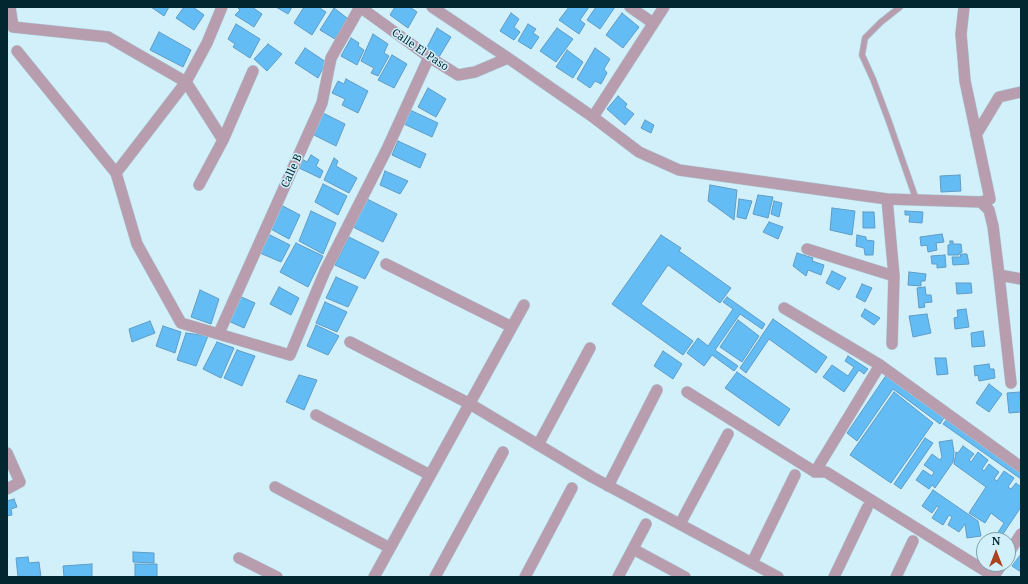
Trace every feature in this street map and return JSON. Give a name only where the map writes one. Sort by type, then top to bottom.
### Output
[{"type":"street","points":[[10,7],[13,27],[108,37],[186,82],[223,140]]},
{"type":"street","points":[[116,172],[186,82],[207,43],[222,7]]},
{"type":"street","name":"Calle El Paso","points":[[360,7],[428,57],[458,75],[474,72],[508,58]]},
{"type":"street","name":"Calle B","points":[[219,333],[322,103],[332,58],[360,7]]},
{"type":"street","points":[[432,7],[508,58],[639,152],[679,170],[887,199],[981,202],[990,199],[965,81],[961,34],[964,7]]},
{"type":"street","points":[[630,7],[653,24]]},
{"type":"street","points":[[593,118],[664,7]]},
{"type":"street","points":[[17,51],[116,172],[137,244],[181,323],[290,355],[325,271],[387,149],[428,57]]},
{"type":"street","points":[[199,185],[223,140],[253,71]]},
{"type":"street","points":[[976,135],[999,97],[1021,92]]},
{"type":"street","points":[[887,199],[894,276],[892,344]]},
{"type":"street","points":[[981,202],[989,210],[993,226],[1011,383]]},
{"type":"street","points":[[807,250],[894,276]]},
{"type":"street","points":[[386,264],[512,327]]},
{"type":"street","points":[[999,275],[1021,279]]},
{"type":"street","points":[[377,576],[390,548],[524,304]]},
{"type":"street","points":[[784,308],[880,366],[1021,467]]},
{"type":"street","points":[[350,342],[470,404],[608,486],[778,577]]},
{"type":"street","points":[[538,445],[590,348]]},
{"type":"street","points":[[815,472],[880,366]]},
{"type":"street","points":[[608,486],[657,390]]},
{"type":"street","points":[[687,392],[815,472],[826,472],[995,577]]},
{"type":"street","points":[[316,415],[430,475]]},
{"type":"street","points":[[680,524],[728,434]]},
{"type":"street","points":[[435,577],[503,452]]},
{"type":"street","points":[[7,453],[20,482],[7,489]]},
{"type":"street","points":[[752,563],[795,475]]},
{"type":"street","points":[[275,487],[390,548]]},
{"type":"street","points":[[525,577],[572,488]]},
{"type":"street","points":[[834,577],[867,508]]},
{"type":"street","points":[[618,577],[646,524]]},
{"type":"street","points":[[896,577],[913,541]]},
{"type":"street","points":[[633,549],[685,577]]},
{"type":"street","points":[[240,558],[277,577]]},
{"type":"lane","points":[[900,7],[881,22],[865,38],[862,55],[886,113],[916,199]]},
{"type":"building","points":[[151,7],[169,7],[164,16]]},
{"type":"building","points":[[184,7],[193,7],[204,15],[194,30],[176,18]]},
{"type":"building","points":[[237,7],[252,7],[262,14],[254,27],[235,15],[240,10]]},
{"type":"building","points":[[276,7],[292,7],[288,14]]},
{"type":"building","points":[[304,7],[318,7],[326,12],[312,35],[294,23]]},
{"type":"building","points":[[395,7],[410,7],[417,12],[408,28],[390,15]]},
{"type":"building","points":[[569,7],[589,7],[580,20],[585,24],[579,34],[559,20]]},
{"type":"building","points":[[596,7],[615,7],[600,29],[587,20]]},
{"type":"building","points":[[334,8],[347,18],[335,39],[320,30]]},
{"type":"building","points":[[511,13],[519,19],[514,27],[520,32],[514,40],[500,31]]},
{"type":"building","points":[[622,13],[639,27],[623,48],[606,35]]},
{"type":"building","points":[[236,24],[260,39],[250,58],[233,47],[235,44],[228,39]]},
{"type":"building","points":[[528,24],[536,29],[533,33],[539,37],[531,49],[518,41]]},
{"type":"building","points":[[437,28],[451,37],[439,57],[426,49]]},
{"type":"building","points":[[557,28],[573,39],[556,62],[540,51]]},
{"type":"building","points":[[159,32],[191,50],[183,67],[150,50]]},
{"type":"building","points":[[373,34],[388,44],[384,53],[389,56],[378,76],[371,73],[374,68],[361,61]]},
{"type":"building","points":[[351,38],[359,43],[358,46],[364,50],[357,65],[341,56]]},
{"type":"building","points":[[268,44],[282,54],[267,71],[254,59]]},
{"type":"building","points":[[305,48],[326,62],[318,78],[295,63]]},
{"type":"building","points":[[595,48],[610,59],[604,69],[607,73],[601,84],[595,81],[590,88],[577,79]]},
{"type":"building","points":[[567,50],[583,62],[573,78],[556,67]]},
{"type":"building","points":[[392,55],[407,64],[394,88],[378,80]]},
{"type":"building","points":[[346,79],[368,91],[358,113],[342,105],[345,99],[332,93],[338,81],[344,84]]},
{"type":"building","points":[[428,88],[446,99],[436,117],[418,107]]},
{"type":"building","points":[[618,96],[627,104],[625,107],[634,114],[625,125],[607,109]]},
{"type":"building","points":[[410,110],[438,123],[432,137],[404,124]]},
{"type":"building","points":[[323,113],[345,124],[336,146],[314,135]]},
{"type":"building","points":[[645,120],[654,125],[651,133],[641,128]]},
{"type":"building","points":[[398,141],[426,154],[420,168],[392,155]]},
{"type":"building","points":[[311,155],[319,160],[316,166],[323,171],[320,178],[297,167],[302,159],[307,162]]},
{"type":"building","points":[[334,158],[338,161],[336,166],[357,178],[349,193],[324,180]]},
{"type":"building","points":[[385,171],[408,181],[400,194],[380,185]]},
{"type":"building","points":[[960,175],[961,191],[941,192],[940,176]]},
{"type":"building","points":[[323,184],[347,196],[338,215],[315,202]]},
{"type":"building","points":[[710,185],[737,190],[734,220],[708,201]]},
{"type":"building","points":[[758,195],[773,197],[768,218],[753,214]]},
{"type":"building","points":[[367,199],[397,214],[383,242],[353,227]]},
{"type":"building","points":[[739,199],[752,201],[746,219],[737,217]]},
{"type":"building","points":[[774,201],[782,203],[779,217],[771,214]]},
{"type":"building","points":[[281,205],[300,215],[289,239],[269,228]]},
{"type":"building","points":[[832,208],[855,211],[852,235],[830,230]]},
{"type":"building","points":[[311,211],[336,223],[323,254],[299,241]]},
{"type":"building","points":[[905,211],[923,212],[922,223],[909,222],[910,215],[905,215]]},
{"type":"building","points":[[863,212],[874,212],[875,228],[863,228]]},
{"type":"building","points":[[769,222],[783,227],[778,239],[763,232]]},
{"type":"building","points":[[268,234],[290,245],[281,262],[260,253]]},
{"type":"building","points":[[942,234],[944,242],[936,243],[937,250],[928,252],[927,245],[921,246],[920,237]]},
{"type":"building","points":[[661,235],[681,248],[679,251],[731,288],[720,303],[668,265],[641,304],[693,341],[683,355],[612,304]]},
{"type":"building","points":[[857,235],[866,237],[866,240],[874,241],[873,255],[865,255],[864,248],[856,246]]},
{"type":"building","points":[[349,237],[379,252],[365,279],[335,265]]},
{"type":"building","points":[[950,241],[953,241],[953,244],[961,244],[962,252],[959,253],[959,255],[948,255],[948,245],[950,245]]},
{"type":"building","points":[[296,243],[323,256],[308,287],[280,272]]},
{"type":"building","points":[[797,253],[813,258],[812,261],[824,265],[821,275],[808,270],[806,276],[793,266]]},
{"type":"building","points":[[960,254],[967,254],[969,264],[953,265],[952,257],[961,257]]},
{"type":"building","points":[[945,255],[946,267],[937,268],[937,264],[932,264],[931,256]]},
{"type":"building","points":[[832,271],[846,278],[839,290],[826,283]]},
{"type":"building","points":[[909,272],[926,274],[925,281],[921,281],[921,286],[908,285]]},
{"type":"building","points":[[336,277],[358,287],[348,307],[326,298]]},
{"type":"building","points":[[956,283],[971,283],[972,293],[957,294]]},
{"type":"building","points":[[862,284],[872,288],[865,302],[856,297]]},
{"type":"building","points":[[279,287],[299,298],[291,315],[270,304]]},
{"type":"building","points":[[925,287],[926,295],[931,295],[932,302],[924,303],[925,307],[919,308],[917,288]]},
{"type":"building","points":[[200,290],[219,299],[211,324],[191,317]]},
{"type":"building","points":[[237,295],[255,303],[244,328],[226,320]]},
{"type":"building","points":[[727,297],[765,324],[762,329],[740,314],[715,350],[738,366],[734,371],[712,355],[704,366],[687,353],[698,338],[708,346],[733,309],[723,302]]},
{"type":"building","points":[[325,302],[347,312],[337,332],[316,323]]},
{"type":"building","points":[[865,309],[880,318],[874,325],[861,316]]},
{"type":"building","points":[[966,309],[969,327],[955,329],[954,318],[958,317],[957,310]]},
{"type":"building","points":[[927,314],[931,333],[913,337],[909,316]]},
{"type":"building","points":[[773,319],[827,357],[816,373],[769,339],[746,373],[740,368]]},
{"type":"building","points":[[738,320],[759,336],[742,362],[720,347]]},
{"type":"building","points":[[150,321],[155,333],[132,342],[129,329]]},
{"type":"building","points":[[316,325],[339,336],[328,355],[307,346]]},
{"type":"building","points":[[163,326],[181,332],[175,353],[156,346]]},
{"type":"building","points":[[983,331],[985,346],[972,347],[971,333]]},
{"type":"building","points":[[186,333],[208,336],[196,366],[177,360]]},
{"type":"building","points":[[217,342],[234,348],[221,378],[203,369]]},
{"type":"building","points":[[237,350],[255,356],[242,386],[224,378]]},
{"type":"building","points":[[663,351],[682,364],[673,379],[654,366]]},
{"type":"building","points":[[848,356],[868,369],[864,374],[859,370],[844,392],[823,377],[832,365],[848,376],[854,367],[845,361]]},
{"type":"building","points":[[935,358],[946,358],[948,374],[937,375]]},
{"type":"building","points":[[989,364],[990,369],[994,369],[995,378],[979,381],[978,375],[975,376],[974,366]]},
{"type":"building","points":[[737,372],[790,409],[779,426],[725,388]]},
{"type":"building","points":[[887,374],[945,416],[940,424],[893,389],[857,441],[847,433]]},
{"type":"building","points":[[299,375],[317,380],[304,410],[286,402]]},
{"type":"building","points":[[989,384],[1002,394],[989,412],[976,403]]},
{"type":"building","points":[[894,392],[933,423],[891,483],[850,455]]},
{"type":"building","points":[[1020,392],[1021,412],[1009,413],[1007,393]]},
{"type":"building","points":[[947,419],[1021,472],[1021,479],[943,424]]},
{"type":"building","points":[[925,438],[933,443],[901,489],[894,484]]},
{"type":"building","points":[[952,440],[954,452],[953,462],[935,488],[932,485],[929,489],[916,480],[923,470],[932,476],[934,472],[924,465],[932,454],[940,460],[942,457],[939,442]]},
{"type":"building","points":[[963,446],[974,454],[969,460],[971,462],[978,452],[988,460],[982,469],[984,471],[989,464],[999,472],[994,479],[997,481],[1004,471],[1014,478],[1008,487],[1011,489],[1016,483],[1021,487],[1021,507],[1004,532],[998,532],[1004,523],[991,513],[985,523],[969,513],[986,487],[954,464],[956,452],[958,453]]},
{"type":"building","points":[[933,490],[978,521],[980,532],[976,532],[976,537],[967,538],[965,524],[959,532],[948,525],[952,517],[949,515],[943,525],[932,518],[939,507],[937,506],[932,513],[922,506]]},
{"type":"building","points":[[14,499],[17,507],[11,509],[12,515],[7,516],[7,501]]},
{"type":"building","points":[[133,552],[154,553],[154,563],[133,562]]},
{"type":"building","points":[[1021,554],[1021,572],[1016,569],[1016,561]]},
{"type":"building","points":[[28,557],[29,563],[39,562],[41,577],[18,577],[16,558]]},
{"type":"building","points":[[92,564],[92,577],[64,577],[63,566]]},
{"type":"building","points":[[135,564],[157,564],[157,577],[135,577]]}]
